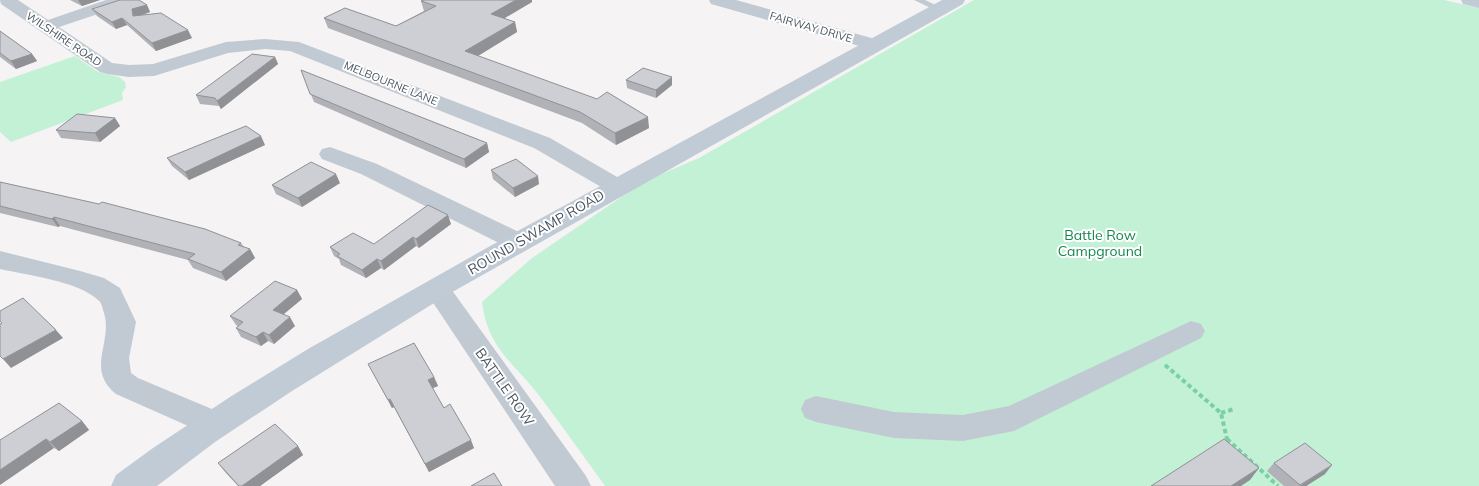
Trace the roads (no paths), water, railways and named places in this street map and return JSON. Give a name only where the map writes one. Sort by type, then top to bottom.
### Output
[{"type":"main road","points":[[1470,0],[1479,2]]},
{"type":"main road","name":"ROUND SWAMP ROAD","points":[[129,486],[186,442],[366,329],[616,186],[948,5]]},
{"type":"street","name":"WILSHIRE ROAD","points":[[7,0],[107,68],[129,71],[154,70]]},
{"type":"street","points":[[46,26],[122,0]]},
{"type":"street","name":"FAIRWAY DRIVE","points":[[717,0],[876,45]]},
{"type":"street","name":"MELBOURNE LANE","points":[[154,70],[226,48],[265,44],[292,46],[542,143],[616,186]]},
{"type":"street","points":[[154,70],[154,90]]},
{"type":"street","points":[[330,154],[369,169],[516,242]]},
{"type":"street","points":[[0,260],[72,277],[95,285],[111,295],[122,322],[114,358],[118,378],[127,386],[215,424]]},
{"type":"street","name":"BATTLE ROW","points":[[437,288],[574,486]]},
{"type":"street","points":[[816,409],[894,425],[963,428],[1014,418],[1192,331]]},
{"type":"lane","points":[[918,0],[948,5]]},
{"type":"park label","name":"Battle Row Campground","points":[[1100,244]]}]
